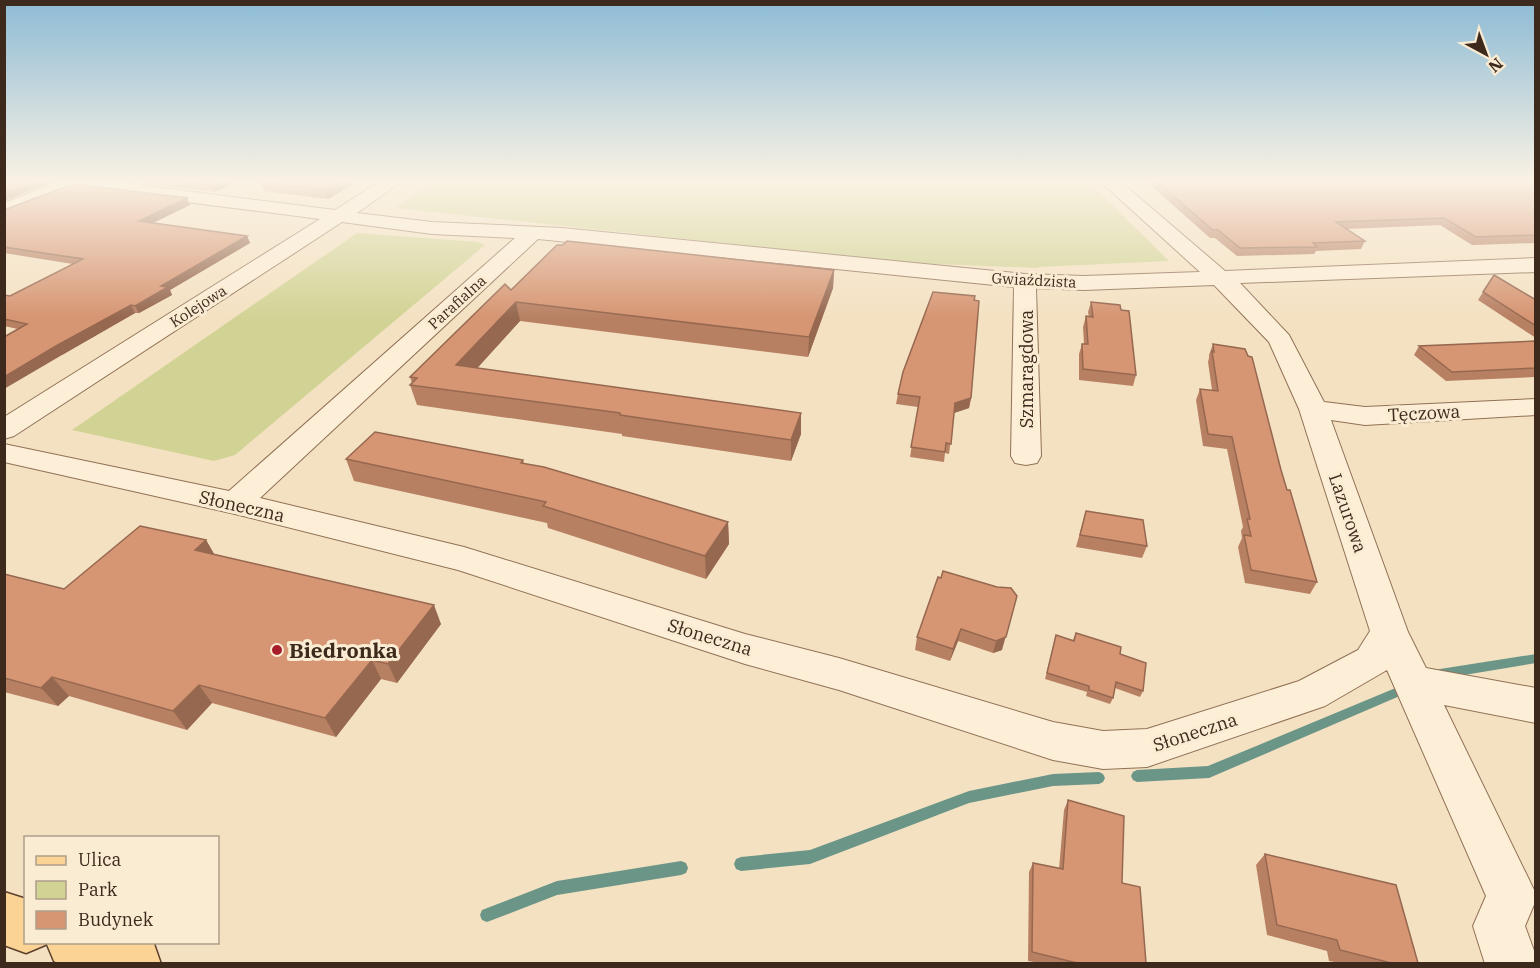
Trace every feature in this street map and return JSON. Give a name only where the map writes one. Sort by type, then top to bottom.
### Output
[{"type":"main road","points":[[4,918],[24,925]]},
{"type":"main road","points":[[79,944],[134,963]]},
{"type":"street","name":"Kolejowa","points":[[4,430],[322,227]]},
{"type":"street","points":[[426,227],[534,232]]},
{"type":"street","name":"Lazurowa","points":[[1161,227],[1237,293],[1280,340],[1312,409],[1389,632],[1412,682],[1524,896]]},
{"type":"street","name":"Gwiaździsta","points":[[534,232],[1025,281],[1084,283],[1536,265]]},
{"type":"street","name":"Parafialna","points":[[236,503],[534,232]]},
{"type":"street","name":"Szmaragdowa","points":[[1025,281],[1026,456]]},
{"type":"street","name":"Tęczowa","points":[[1312,409],[1365,416],[1536,407]]},
{"type":"street","name":"Słoneczna","points":[[4,453],[236,503],[464,560],[746,649],[839,674],[1053,741],[1103,750],[1147,748],[1311,694],[1372,661],[1389,632]]},
{"type":"street","points":[[1412,682],[1536,706]]},
{"type":"street","points":[[1512,963],[1498,926],[1524,896]]},
{"type":"green space","points":[[575,227],[1135,227],[1169,261],[1039,268],[910,263]]},
{"type":"green space","points":[[357,233],[478,242],[485,245],[235,455],[214,461],[72,430]]},
{"type":"building","points":[[4,227],[183,227],[247,236],[161,286],[168,287],[56,346],[4,377],[4,337],[27,324],[4,319],[4,295],[10,296],[83,259],[4,247]]},
{"type":"building","points":[[1210,227],[1344,227],[1365,241],[1313,243],[1317,247],[1240,248],[1218,230]]},
{"type":"building","points":[[1459,227],[1536,227],[1536,235],[1476,237]]},
{"type":"building","points":[[567,241],[834,270],[809,337],[516,302],[456,365],[801,413],[791,440],[620,415],[620,413],[410,385],[417,378],[410,377],[505,284],[511,290],[557,245],[563,245]]},
{"type":"building","points":[[1494,275],[1536,300],[1536,326],[1483,292]]},
{"type":"building","points":[[933,292],[975,296],[974,300],[979,301],[971,398],[955,403],[951,444],[946,443],[945,452],[911,447],[920,397],[898,394],[903,372]]},
{"type":"building","points":[[1091,302],[1120,305],[1121,310],[1129,311],[1136,375],[1083,369],[1082,344],[1088,344],[1086,316],[1093,317]]},
{"type":"building","points":[[1536,341],[1536,368],[1452,372],[1419,346]]},
{"type":"building","points":[[1213,344],[1245,349],[1248,356],[1252,357],[1281,470],[1287,490],[1290,490],[1317,582],[1251,570],[1244,535],[1251,536],[1247,519],[1250,519],[1232,437],[1208,434],[1200,389],[1218,391]]},
{"type":"building","points":[[375,432],[523,460],[521,463],[544,467],[728,522],[705,556],[543,506],[546,502],[346,459]]},
{"type":"building","points":[[1086,511],[1143,520],[1147,546],[1080,535]]},
{"type":"building","points":[[140,526],[206,540],[195,550],[434,605],[388,664],[372,660],[325,718],[199,685],[173,711],[52,677],[41,688],[4,678],[4,574],[64,589]]},
{"type":"building","points":[[943,571],[997,587],[1011,588],[1017,596],[1006,637],[996,641],[961,629],[953,649],[917,637],[938,577],[941,578]]},
{"type":"building","points":[[1076,633],[1121,647],[1120,654],[1146,663],[1143,691],[1116,682],[1113,698],[1089,690],[1089,686],[1047,673],[1056,635],[1074,641]]},
{"type":"building","points":[[1068,800],[1124,816],[1122,883],[1140,887],[1146,963],[1077,963],[1032,952],[1033,863],[1063,869]]},
{"type":"building","points":[[1265,854],[1396,885],[1418,963],[1391,963],[1340,950],[1337,940],[1277,925]]},
{"type":"waterway","points":[[1440,674],[1536,658]]},
{"type":"waterway","points":[[1137,776],[1209,772],[1398,692]]},
{"type":"waterway","points":[[741,864],[810,857],[969,797],[1053,780],[1099,778]]},
{"type":"waterway","points":[[487,915],[557,888],[681,868]]},
{"type":"place","name":"Biedronka","points":[[277,650]]}]
